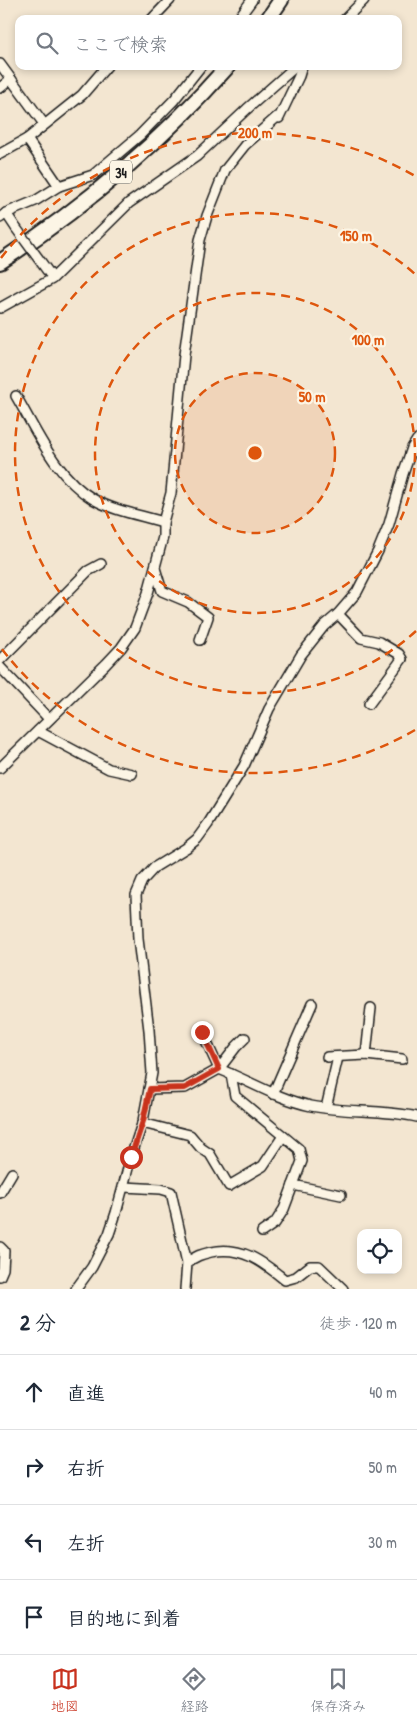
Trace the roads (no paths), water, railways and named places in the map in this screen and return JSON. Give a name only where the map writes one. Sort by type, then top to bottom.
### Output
[{"type":"highway","points":[[271,15],[281,0]]},
{"type":"highway","name":"34","points":[[0,262],[37,238],[123,170],[160,138],[205,93],[225,70]]},
{"type":"street","points":[[156,15],[170,0]]},
{"type":"street","points":[[241,15],[252,0]]},
{"type":"street","points":[[349,15],[364,0]]},
{"type":"street","points":[[0,64],[44,124]]},
{"type":"street","points":[[0,154],[27,139],[82,95],[104,70]]},
{"type":"street","points":[[51,276],[16,228],[3,216],[35,201],[59,186],[93,175],[140,135],[174,100],[199,70]]},
{"type":"street","points":[[0,308],[51,276],[129,203],[197,156],[291,70]]},
{"type":"street","points":[[0,768],[121,648],[135,628],[163,537],[163,522],[171,493],[184,355],[200,240],[207,216],[224,170],[245,145],[279,118],[301,70]]},
{"type":"street","points":[[0,88],[11,79]]},
{"type":"street","points":[[27,139],[59,186]]},
{"type":"street","points":[[16,396],[60,470],[73,484],[94,500],[163,522]]},
{"type":"street","points":[[76,1289],[92,1267],[109,1234],[124,1187],[150,1089],[152,1060],[138,939],[136,895],[142,881],[155,867],[186,848],[197,839],[208,824],[244,766],[269,709],[301,655],[324,626],[338,614],[357,592],[378,551],[389,524],[409,456],[417,440]]},
{"type":"street","points":[[0,660],[88,571],[101,564]]},
{"type":"street","points":[[155,567],[162,592],[188,602],[208,617],[200,640]]},
{"type":"street","points":[[338,614],[362,638],[379,642],[399,654],[402,659],[369,704]]},
{"type":"street","points":[[0,667],[49,719]]},
{"type":"street","points":[[38,731],[109,768],[132,774]]},
{"type":"street","points":[[273,1094],[312,1004]]},
{"type":"street","points":[[366,1055],[371,1008]]},
{"type":"street","points":[[202,1032],[219,1069],[273,1094],[298,1103],[326,1108],[398,1112],[417,1117]]},
{"type":"street","points":[[150,1089],[185,1088],[219,1069],[245,1038]]},
{"type":"street","points":[[326,1056],[366,1055],[402,1059]]},
{"type":"street","points":[[326,1108],[338,1057]]},
{"type":"street","points":[[231,1074],[235,1096],[299,1149],[302,1161],[284,1208],[274,1223],[262,1232]]},
{"type":"street","points":[[142,1123],[190,1136],[201,1148],[210,1154],[229,1186],[263,1166],[283,1136]]},
{"type":"street","points":[[0,1193],[12,1173]]},
{"type":"street","points":[[293,1185],[341,1195]]},
{"type":"street","points":[[124,1187],[161,1189],[171,1192],[187,1263],[185,1289]]},
{"type":"street","points":[[0,1247],[4,1252],[3,1269],[0,1276]]},
{"type":"street","points":[[187,1263],[194,1257],[207,1253],[218,1250],[234,1250],[255,1257],[285,1280],[296,1277],[310,1266],[319,1266],[343,1289]]}]
